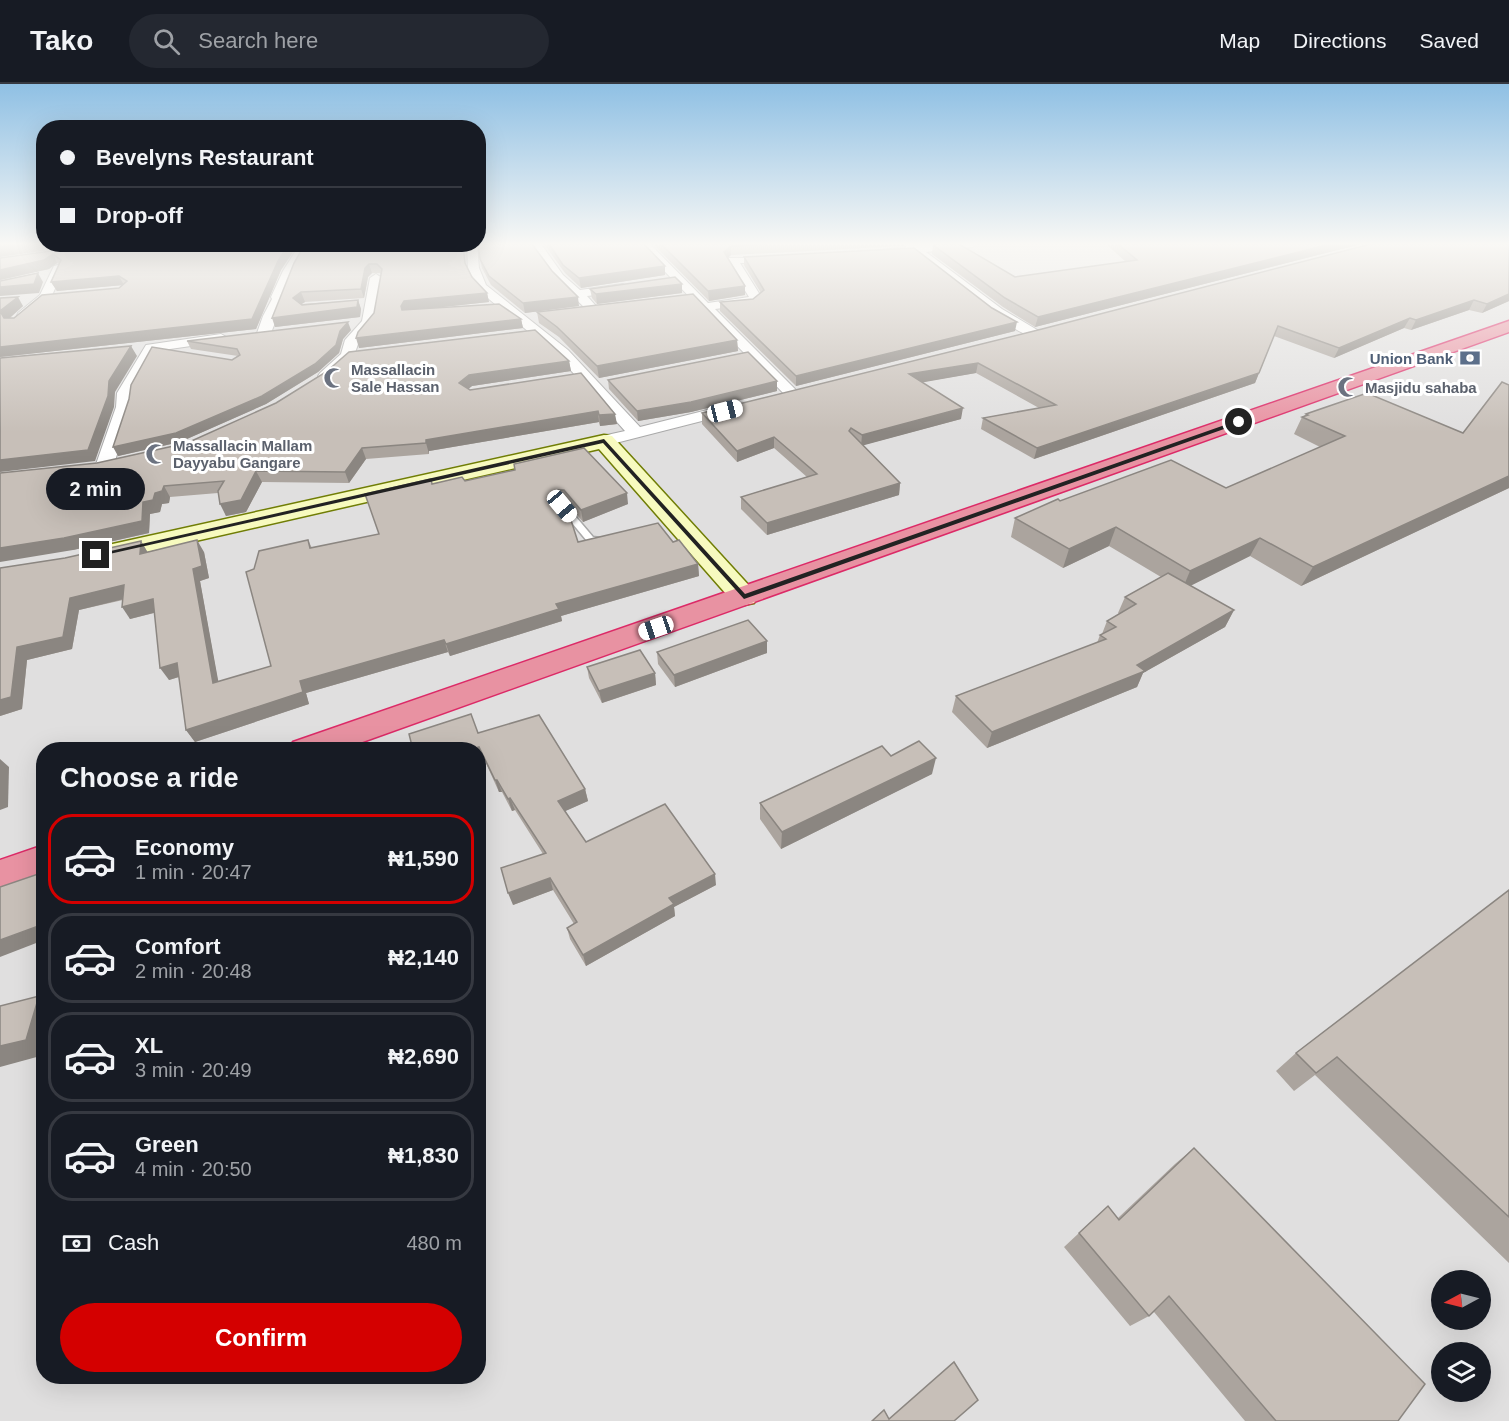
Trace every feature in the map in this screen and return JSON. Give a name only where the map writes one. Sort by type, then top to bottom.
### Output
[{"type":"highway","points":[[327,742],[1509,326]]},
{"type":"highway","points":[[374,742],[760,609],[1509,338]]},
{"type":"highway","points":[[0,856],[36,844]]},
{"type":"highway","points":[[0,876],[36,863]]},
{"type":"street","points":[[15,322],[37,306]]},
{"type":"street","points":[[129,350],[270,333],[269,316],[274,306]]},
{"type":"street","points":[[315,382],[353,356],[352,339],[368,322],[366,306]]},
{"type":"street","points":[[573,313],[600,310],[595,306]]},
{"type":"street","points":[[700,306],[792,394]]},
{"type":"street","points":[[990,306],[1040,332],[1011,340]]},
{"type":"street","points":[[482,309],[506,307],[540,333],[597,381],[636,433]]},
{"type":"street","points":[[521,319],[542,316]]},
{"type":"street","points":[[345,324],[368,322]]},
{"type":"street","points":[[518,336],[540,333]]},
{"type":"street","points":[[151,348],[193,356]]},
{"type":"street","points":[[124,462],[98,467],[124,407],[125,393],[151,348]]},
{"type":"street","points":[[729,358],[751,354]]},
{"type":"street","points":[[564,380],[597,381]]},
{"type":"street","points":[[73,560],[604,441],[747,405]]},
{"type":"street","points":[[604,441],[671,523],[744,597]]},
{"type":"lane","points":[[562,506],[590,539],[603,541],[616,539]]},
{"type":"shaded area","points":[[0,306],[1509,306],[1509,1421],[0,1421]]},
{"type":"building","points":[[28,306],[258,306],[252,319],[0,347],[0,311],[4,318],[14,318]]},
{"type":"building","points":[[277,306],[357,306],[357,307],[272,318]]},
{"type":"building","points":[[375,306],[401,306],[402,310],[503,306],[521,319],[356,338],[358,332],[374,313]]},
{"type":"building","points":[[586,306],[705,306],[737,340],[597,366],[557,327],[537,312]]},
{"type":"building","points":[[725,306],[990,306],[1017,322],[796,376]]},
{"type":"building","points":[[1020,306],[1081,306],[1038,317]]},
{"type":"building","points":[[1130,306],[1455,306],[1416,320],[1410,318],[1339,348],[1278,326],[1259,373],[1037,448],[983,418],[1056,405],[978,363],[909,374],[963,408],[862,435],[851,428],[849,431],[900,483],[767,523],[741,497],[817,474],[774,437],[737,451],[702,413]]},
{"type":"building","points":[[348,322],[340,331],[336,345],[315,364],[262,396],[176,433],[113,447],[129,399],[131,385],[152,347],[232,360],[240,355],[237,349],[187,341]]},
{"type":"building","points":[[535,330],[569,361],[469,375],[459,383],[470,390],[581,373],[615,414],[599,415],[598,411],[426,440],[426,443],[362,448],[345,472],[256,471],[241,500],[220,504],[218,491],[224,481],[164,486],[162,491],[155,493],[153,500],[143,502],[142,521],[64,538],[0,548],[0,473],[97,463],[187,443],[276,403],[326,372],[349,352]]},
{"type":"building","points":[[131,346],[109,381],[108,396],[88,450],[0,460],[0,358]]},
{"type":"building","points":[[748,352],[777,381],[691,402],[637,411],[608,380]]},
{"type":"building","points":[[1502,382],[1509,385],[1509,476],[1313,567],[1260,538],[1190,571],[1116,527],[1069,549],[1015,518],[1058,499],[1060,501],[1171,460],[1226,488],[1345,436],[1302,417],[1367,393],[1463,433]]},
{"type":"building","points":[[584,448],[627,493],[581,510],[564,490],[554,493],[555,498],[569,514],[578,542],[658,523],[673,542],[679,540],[698,564],[556,604],[559,609],[446,644],[444,640],[300,681],[303,692],[186,730],[177,663],[160,668],[153,599],[122,607],[124,585],[70,598],[63,637],[17,647],[11,697],[0,700],[0,568],[65,558],[141,541],[140,554],[197,540],[202,566],[193,569],[213,683],[271,666],[246,572],[254,569],[259,551],[308,540],[310,548],[379,534],[365,494],[431,479],[432,484],[462,477],[465,481],[515,470],[514,464]]},
{"type":"building","points":[[1168,573],[1234,610],[1137,665],[1145,671],[992,732],[956,696],[1106,639],[1100,635],[1116,627],[1107,621],[1136,604],[1125,597]]},
{"type":"building","points":[[748,620],[767,641],[674,675],[657,652]]},
{"type":"building","points":[[640,650],[655,673],[599,691],[587,667]]},
{"type":"building","points":[[471,714],[478,733],[539,715],[585,789],[558,801],[586,842],[665,804],[715,874],[669,898],[674,904],[583,955],[567,928],[577,922],[550,878],[508,893],[501,868],[546,853],[510,798],[508,799],[495,780],[486,761],[486,742],[411,742],[409,734]]},
{"type":"building","points":[[919,741],[936,758],[782,832],[760,803],[882,746],[891,756]]},
{"type":"building","points":[[36,875],[36,927],[0,940],[0,887]]},
{"type":"building","points":[[1509,890],[1509,1217],[1337,1057],[1316,1073],[1296,1053]]},
{"type":"building","points":[[36,997],[36,1006],[26,1040],[0,1046],[0,1006]]},
{"type":"building","points":[[1194,1148],[1425,1384],[1398,1421],[1276,1421],[1169,1296],[1149,1316],[1079,1233],[1108,1206],[1119,1220]]},
{"type":"building","points":[[954,1362],[978,1400],[954,1421],[872,1421],[884,1410],[889,1419]]},
{"type":"place","name":"Union Bank","points":[[1470,358]]},
{"type":"place","name":"Massallacin Sale Hassan","points":[[334,378]]},
{"type":"place","name":"Masjidu sahaba","points":[[1348,387]]},
{"type":"place","name":"Massallacin Mallam Dayyabu Gangare","points":[[156,454]]},
{"type":"route","points":[[96,555],[604,441],[744,597],[1239,422]]}]
